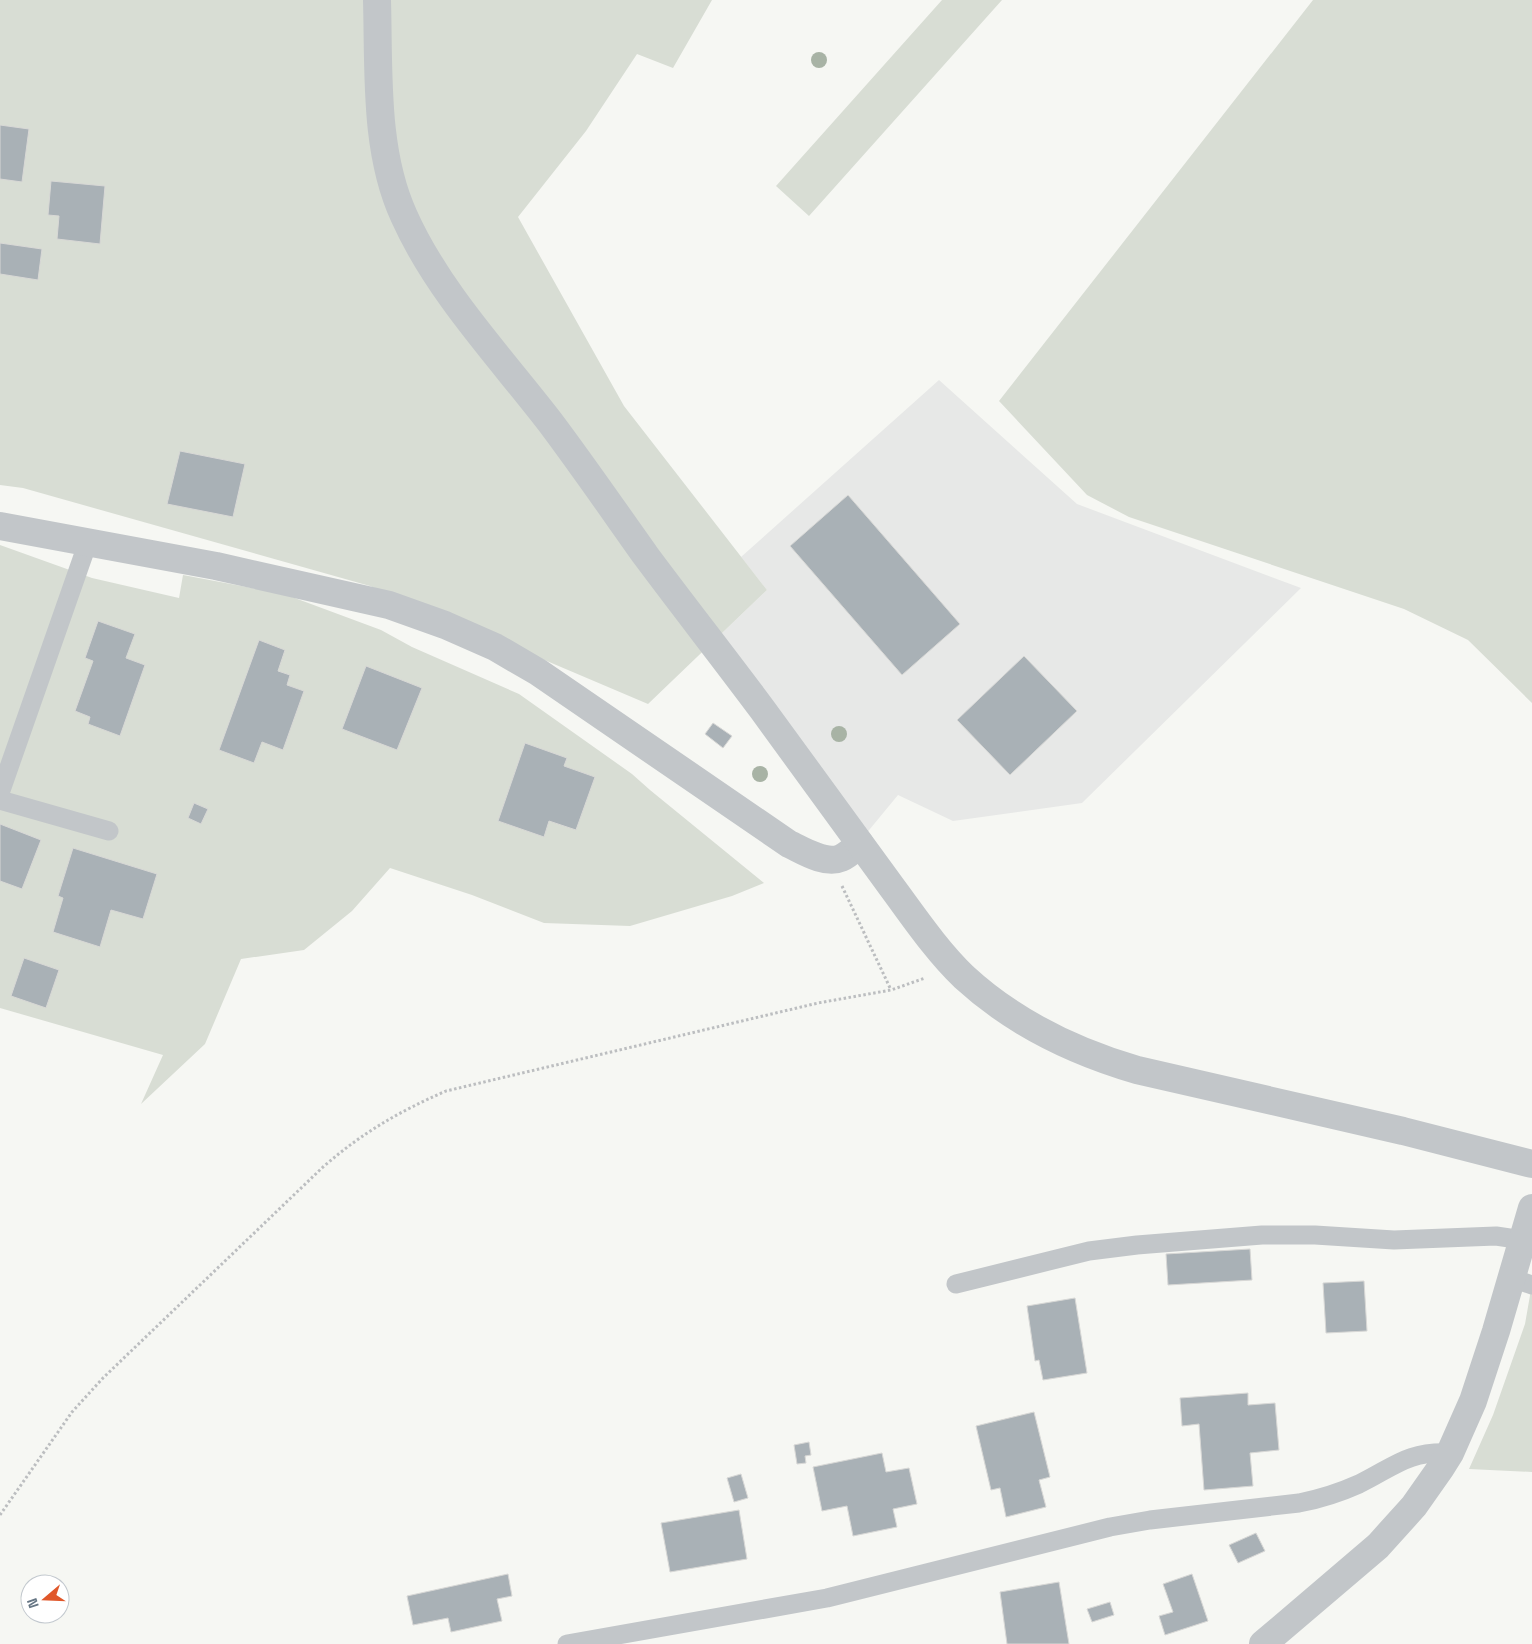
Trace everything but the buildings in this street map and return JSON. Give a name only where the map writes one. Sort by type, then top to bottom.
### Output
[{"type":"street","points":[[377,0],[379,86],[382,128],[387,158],[393,189],[404,218],[425,255],[453,297],[550,423],[934,944],[950,962],[979,989],[1017,1019],[1056,1040],[1102,1060],[1137,1070],[1403,1131],[1532,1164]]},
{"type":"street","points":[[0,526],[216,566],[380,603],[445,625],[495,647],[538,672],[636,737],[782,840],[805,851],[832,860],[840,859],[860,844]]},
{"type":"street","points":[[1263,1644],[1378,1546],[1414,1506],[1450,1453],[1473,1401],[1496,1331],[1522,1282],[1522,1240],[1532,1208]]},
{"type":"lane","points":[[0,793],[88,542]]},
{"type":"lane","points":[[0,800],[109,831]]},
{"type":"lane","points":[[956,1284],[1089,1251],[1137,1245],[1271,1235],[1315,1235],[1394,1240],[1496,1236],[1522,1240]]},
{"type":"lane","points":[[567,1644],[827,1598],[1110,1527],[1150,1520],[1299,1503],[1322,1498],[1360,1484],[1390,1466],[1412,1456],[1432,1452],[1450,1453]]},
{"type":"path","points":[[832,860],[848,901],[891,990]]},
{"type":"path","points":[[0,1515],[72,1412],[103,1378],[323,1167],[349,1145],[386,1120],[415,1104],[446,1091],[818,1003],[891,990],[934,975],[950,962]]},
{"type":"shaded area","points":[[0,0],[712,0],[673,68],[637,54],[586,131],[518,217],[624,406],[767,590],[648,704],[370,586],[23,488],[0,485]]},
{"type":"shaded area","points":[[942,0],[1002,0],[809,216],[776,186]]},
{"type":"shaded area","points":[[1313,0],[1532,0],[1532,703],[1468,640],[1404,609],[1129,517],[1087,495],[999,401]]},
{"type":"shaded area","points":[[939,380],[1077,504],[1301,588],[1082,803],[953,821],[898,795],[865,835],[720,635],[767,590],[741,557]]},
{"type":"shaded area","points":[[0,545],[92,578],[179,598],[183,575],[284,594],[381,630],[412,647],[519,694],[632,774],[764,883],[732,896],[630,926],[544,923],[472,895],[390,868],[352,911],[304,950],[241,959],[205,1044],[141,1104],[163,1055],[0,1008]]},
{"type":"shaded area","points":[[1532,1284],[1532,1472],[1469,1469],[1493,1415],[1525,1324]]}]
